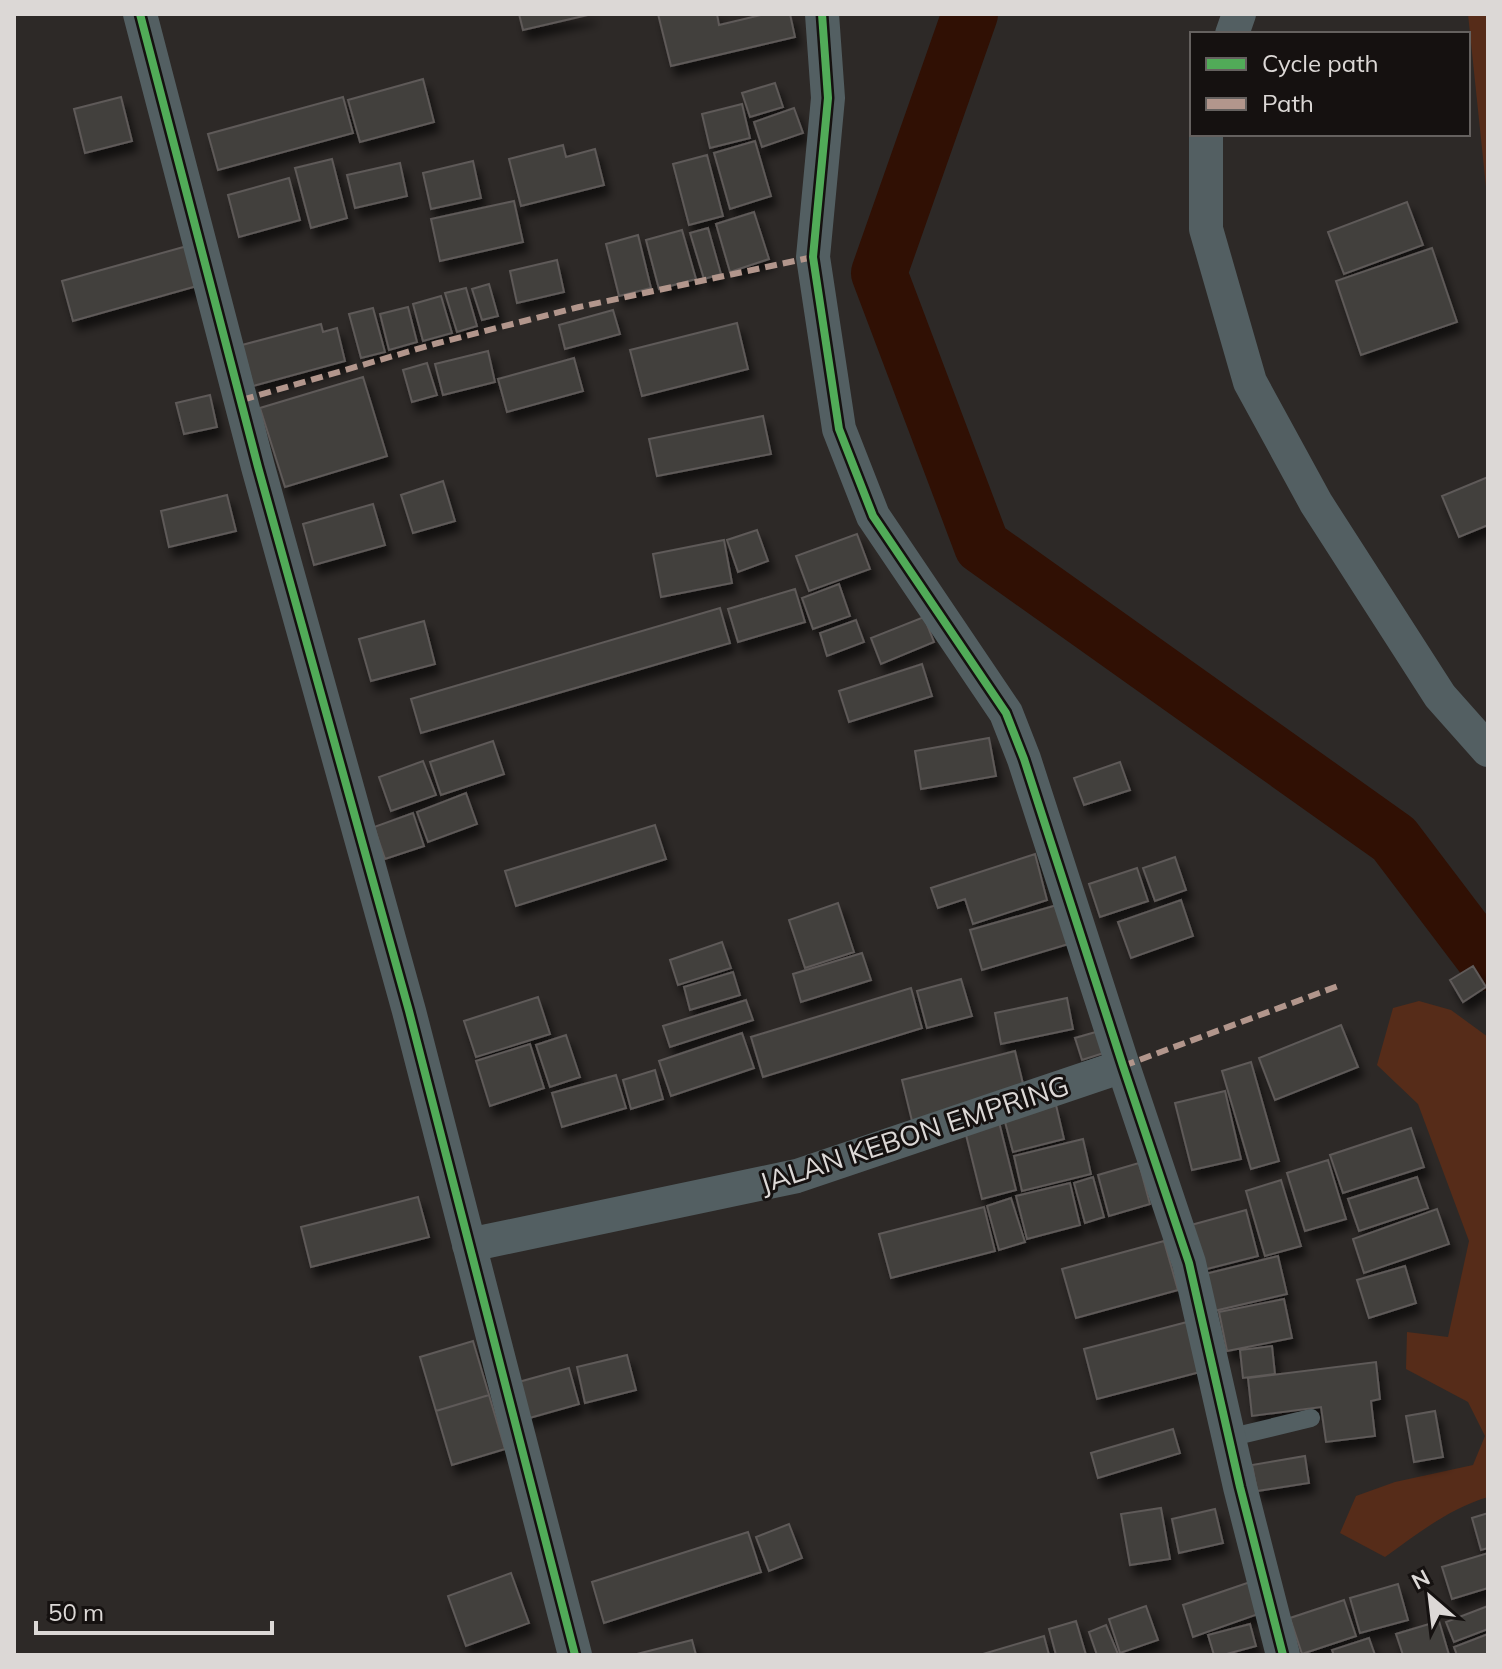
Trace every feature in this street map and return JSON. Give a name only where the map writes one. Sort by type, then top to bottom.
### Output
[{"type":"street","points":[[140,14],[258,467],[409,1011],[575,1655]]},
{"type":"street","points":[[822,14],[828,98],[813,257],[839,429],[873,516],[1006,713],[1024,759],[1189,1263],[1228,1438],[1283,1655]]},
{"type":"street","points":[[1206,136],[1206,229],[1250,382],[1316,503],[1440,696],[1488,750]]},
{"type":"street","name":"JALAN KEBON EMPRING","points":[[469,1245],[797,1176],[1123,1066]]},
{"type":"lane","points":[[1228,1438],[1311,1418]]},
{"type":"shaded area","points":[[1468,14],[1488,14],[1488,206],[1470,32]]},
{"type":"shaded area","points":[[1419,1001],[1451,1010],[1488,1037],[1488,1497],[1447,1515],[1385,1557],[1340,1533],[1356,1496],[1395,1482],[1473,1465],[1485,1436],[1468,1402],[1406,1369],[1407,1332],[1448,1337],[1469,1241],[1418,1104],[1377,1065],[1393,1008]]},
{"type":"building","points":[[519,14],[592,14],[523,30]]},
{"type":"building","points":[[658,14],[717,14],[719,25],[765,14],[790,14],[795,37],[671,66]]},
{"type":"building","points":[[423,79],[434,122],[360,142],[348,100]]},
{"type":"building","points":[[775,83],[783,107],[750,117],[742,93]]},
{"type":"building","points":[[121,97],[132,141],[85,153],[74,109]]},
{"type":"building","points":[[343,97],[353,133],[218,170],[208,134]]},
{"type":"building","points":[[742,104],[750,138],[710,148],[702,114]]},
{"type":"building","points":[[794,108],[803,133],[762,147],[754,122]]},
{"type":"building","points":[[755,141],[771,196],[730,209],[714,153]]},
{"type":"building","points":[[563,145],[566,157],[595,149],[604,185],[521,206],[509,159]]},
{"type":"building","points":[[707,155],[723,216],[689,225],[673,164]]},
{"type":"building","points":[[332,159],[347,218],[311,228],[295,168]]},
{"type":"building","points":[[473,161],[481,198],[431,209],[423,173]]},
{"type":"building","points":[[400,163],[407,196],[355,208],[347,175]]},
{"type":"building","points":[[289,178],[300,220],[239,237],[228,195]]},
{"type":"building","points":[[514,201],[523,242],[440,261],[431,219]]},
{"type":"building","points":[[1407,202],[1423,245],[1344,274],[1328,232]]},
{"type":"building","points":[[754,212],[769,259],[730,272],[716,224]]},
{"type":"building","points":[[708,228],[721,274],[704,279],[690,233]]},
{"type":"building","points":[[682,230],[696,279],[659,289],[646,240]]},
{"type":"building","points":[[638,235],[651,288],[619,296],[606,244]]},
{"type":"building","points":[[187,246],[197,286],[73,321],[62,281]]},
{"type":"building","points":[[1432,248],[1457,322],[1361,355],[1336,281]]},
{"type":"building","points":[[557,260],[564,292],[517,303],[510,271]]},
{"type":"building","points":[[489,284],[498,316],[482,320],[472,289]]},
{"type":"building","points":[[466,288],[477,326],[457,332],[445,293]]},
{"type":"building","points":[[441,296],[452,333],[423,341],[413,304]]},
{"type":"building","points":[[408,307],[417,342],[389,350],[380,314]]},
{"type":"building","points":[[373,308],[385,352],[361,358],[349,314]]},
{"type":"building","points":[[613,310],[620,334],[565,349],[559,325]]},
{"type":"building","points":[[737,323],[748,369],[642,396],[630,350]]},
{"type":"building","points":[[321,324],[323,332],[337,328],[345,361],[253,386],[242,345]]},
{"type":"building","points":[[488,351],[495,382],[443,395],[435,364]]},
{"type":"building","points":[[574,358],[583,391],[507,412],[498,379]]},
{"type":"building","points":[[427,363],[437,395],[412,402],[403,370]]},
{"type":"building","points":[[363,377],[387,456],[285,487],[260,408]]},
{"type":"building","points":[[210,395],[217,427],[184,434],[176,403]]},
{"type":"building","points":[[763,416],[771,454],[657,476],[649,439]]},
{"type":"building","points":[[1488,477],[1488,525],[1459,537],[1442,496]]},
{"type":"building","points":[[443,481],[455,521],[413,533],[401,495]]},
{"type":"building","points":[[227,495],[236,531],[169,547],[161,511]]},
{"type":"building","points":[[373,504],[385,545],[314,565],[303,524]]},
{"type":"building","points":[[757,530],[768,561],[738,572],[727,540]]},
{"type":"building","points":[[857,534],[870,569],[809,591],[796,556]]},
{"type":"building","points":[[724,540],[732,583],[661,597],[653,554]]},
{"type":"building","points":[[839,584],[850,616],[813,629],[802,598]]},
{"type":"building","points":[[795,589],[805,622],[738,642],[728,609]]},
{"type":"building","points":[[720,608],[730,643],[421,733],[411,699]]},
{"type":"building","points":[[924,617],[934,642],[881,664],[871,638]]},
{"type":"building","points":[[856,620],[864,642],[827,656],[820,633]]},
{"type":"building","points":[[424,621],[435,664],[371,681],[359,639]]},
{"type":"building","points":[[922,664],[932,696],[849,722],[839,691]]},
{"type":"building","points":[[989,738],[996,776],[921,789],[915,751]]},
{"type":"building","points":[[493,741],[504,774],[441,795],[430,762]]},
{"type":"building","points":[[423,761],[436,795],[391,811],[379,777]]},
{"type":"building","points":[[1120,762],[1130,790],[1084,805],[1074,778]]},
{"type":"building","points":[[466,793],[477,824],[428,842],[417,812]]},
{"type":"building","points":[[413,813],[424,846],[385,859],[374,827]]},
{"type":"building","points":[[655,825],[666,859],[516,906],[505,871]]},
{"type":"building","points":[[1035,854],[1047,900],[973,924],[965,899],[938,908],[931,888]]},
{"type":"building","points":[[1175,857],[1186,890],[1155,901],[1143,868]]},
{"type":"building","points":[[1137,868],[1148,901],[1100,917],[1089,884]]},
{"type":"building","points":[[1181,900],[1193,936],[1131,958],[1118,922]]},
{"type":"building","points":[[838,903],[854,952],[805,968],[789,920]]},
{"type":"building","points":[[1064,903],[1075,942],[982,970],[970,930]]},
{"type":"building","points":[[722,942],[731,968],[678,985],[670,960]]},
{"type":"building","points":[[862,953],[871,980],[801,1002],[793,974]]},
{"type":"building","points":[[1473,966],[1486,987],[1463,1002],[1450,980]]},
{"type":"building","points":[[733,972],[740,995],[690,1010],[684,987]]},
{"type":"building","points":[[961,979],[972,1016],[927,1028],[917,991]]},
{"type":"building","points":[[911,988],[922,1028],[763,1077],[751,1037]]},
{"type":"building","points":[[538,997],[550,1034],[476,1057],[464,1021]]},
{"type":"building","points":[[1067,998],[1073,1029],[1001,1044],[995,1013]]},
{"type":"building","points":[[746,1000],[753,1020],[670,1047],[663,1026]]},
{"type":"building","points":[[1341,1025],[1358,1067],[1275,1100],[1259,1058]]},
{"type":"building","points":[[1106,1029],[1113,1050],[1082,1060],[1075,1038]]},
{"type":"building","points":[[742,1033],[754,1068],[671,1096],[659,1061]]},
{"type":"building","points":[[566,1035],[580,1077],[550,1087],[536,1045]]},
{"type":"building","points":[[530,1044],[544,1088],[490,1106],[476,1061]]},
{"type":"building","points":[[1015,1051],[1026,1096],[913,1125],[902,1080]]},
{"type":"building","points":[[1251,1062],[1279,1161],[1251,1169],[1222,1071]]},
{"type":"building","points":[[655,1070],[663,1099],[631,1109],[623,1080]]},
{"type":"building","points":[[616,1075],[626,1108],[562,1127],[552,1093]]},
{"type":"building","points":[[1225,1091],[1241,1159],[1192,1170],[1175,1103]]},
{"type":"building","points":[[1056,1105],[1064,1139],[1013,1152],[1004,1118]]},
{"type":"building","points":[[998,1118],[1016,1190],[982,1199],[964,1127]]},
{"type":"building","points":[[1411,1128],[1424,1167],[1343,1193],[1330,1155]]},
{"type":"building","points":[[1083,1139],[1091,1174],[1022,1191],[1014,1156]]},
{"type":"building","points":[[1328,1160],[1346,1219],[1305,1231],[1287,1173]]},
{"type":"building","points":[[1139,1163],[1150,1204],[1109,1216],[1098,1175]]},
{"type":"building","points":[[1093,1177],[1104,1217],[1085,1223],[1074,1183]]},
{"type":"building","points":[[1417,1177],[1428,1208],[1359,1231],[1348,1199]]},
{"type":"building","points":[[1281,1180],[1301,1246],[1265,1256],[1246,1191]]},
{"type":"building","points":[[1070,1183],[1080,1225],[1027,1239],[1016,1196]]},
{"type":"building","points":[[418,1197],[429,1237],[311,1267],[301,1227]]},
{"type":"building","points":[[1011,1198],[1025,1242],[999,1250],[987,1206]]},
{"type":"building","points":[[984,1207],[995,1251],[891,1278],[879,1234]]},
{"type":"building","points":[[1437,1209],[1449,1244],[1364,1273],[1353,1239]]},
{"type":"building","points":[[1246,1210],[1258,1256],[1203,1270],[1191,1225]]},
{"type":"building","points":[[1164,1241],[1178,1290],[1076,1318],[1062,1269]]},
{"type":"building","points":[[1278,1256],[1287,1294],[1214,1311],[1205,1274]]},
{"type":"building","points":[[1405,1266],[1416,1303],[1369,1318],[1357,1280]]},
{"type":"building","points":[[1284,1299],[1292,1338],[1227,1351],[1219,1312]]},
{"type":"building","points":[[1187,1322],[1200,1372],[1097,1399],[1084,1349]]},
{"type":"building","points":[[473,1341],[489,1395],[436,1411],[420,1357]]},
{"type":"building","points":[[1272,1346],[1275,1374],[1243,1378],[1240,1350]]},
{"type":"building","points":[[627,1355],[636,1390],[585,1403],[577,1367]]},
{"type":"building","points":[[1376,1362],[1380,1399],[1371,1401],[1375,1436],[1326,1442],[1321,1407],[1252,1416],[1248,1378]]},
{"type":"building","points":[[569,1368],[579,1404],[526,1419],[515,1383]]},
{"type":"building","points":[[489,1395],[505,1449],[452,1465],[436,1411]]},
{"type":"building","points":[[1435,1411],[1443,1457],[1414,1462],[1406,1416]]},
{"type":"building","points":[[1173,1429],[1180,1453],[1098,1478],[1091,1453]]},
{"type":"building","points":[[1305,1456],[1309,1483],[1257,1491],[1252,1465]]},
{"type":"building","points":[[1161,1508],[1170,1559],[1130,1565],[1121,1514]]},
{"type":"building","points":[[1215,1509],[1223,1543],[1179,1553],[1172,1519]]},
{"type":"building","points":[[1488,1513],[1488,1548],[1481,1550],[1472,1518]]},
{"type":"building","points":[[789,1524],[802,1558],[769,1571],[756,1537]]},
{"type":"building","points":[[748,1532],[761,1572],[604,1623],[592,1582]]},
{"type":"building","points":[[1488,1553],[1488,1588],[1452,1599],[1442,1567]]},
{"type":"building","points":[[511,1573],[529,1623],[466,1646],[448,1596]]},
{"type":"building","points":[[1253,1581],[1264,1612],[1193,1637],[1183,1605]]},
{"type":"building","points":[[1398,1584],[1408,1620],[1360,1633],[1350,1598]]},
{"type":"building","points":[[1344,1600],[1356,1636],[1302,1654],[1290,1618]]},
{"type":"building","points":[[1146,1606],[1158,1640],[1120,1653],[1109,1619]]},
{"type":"building","points":[[1488,1606],[1488,1629],[1454,1642],[1446,1622]]},
{"type":"building","points":[[1076,1621],[1086,1655],[1056,1655],[1049,1629]]},
{"type":"building","points":[[1439,1621],[1449,1655],[1403,1655],[1396,1634]]},
{"type":"building","points":[[1250,1624],[1256,1646],[1214,1655],[1208,1635]]},
{"type":"building","points":[[1106,1625],[1116,1655],[1097,1655],[1089,1632]]},
{"type":"building","points":[[1488,1634],[1488,1655],[1457,1655],[1454,1647]]},
{"type":"building","points":[[1044,1636],[1049,1655],[983,1655],[983,1654]]},
{"type":"building","points":[[1369,1638],[1375,1655],[1334,1655],[1332,1650]]},
{"type":"building","points":[[692,1640],[696,1655],[633,1655]]},
{"type":"waterway","points":[[970,14],[879,273],[982,546],[1394,839],[1488,963]]},
{"type":"marked path","points":[[242,400],[438,343],[579,307],[813,257]]},
{"type":"marked path","points":[[1123,1066],[1338,986]]},
{"type":"cycle path","points":[[140,14],[258,467],[409,1011],[575,1655]]},
{"type":"cycle path","points":[[822,14],[828,98],[813,257],[839,429],[873,516],[1006,713],[1024,759],[1189,1263],[1240,1487],[1283,1655]]}]
